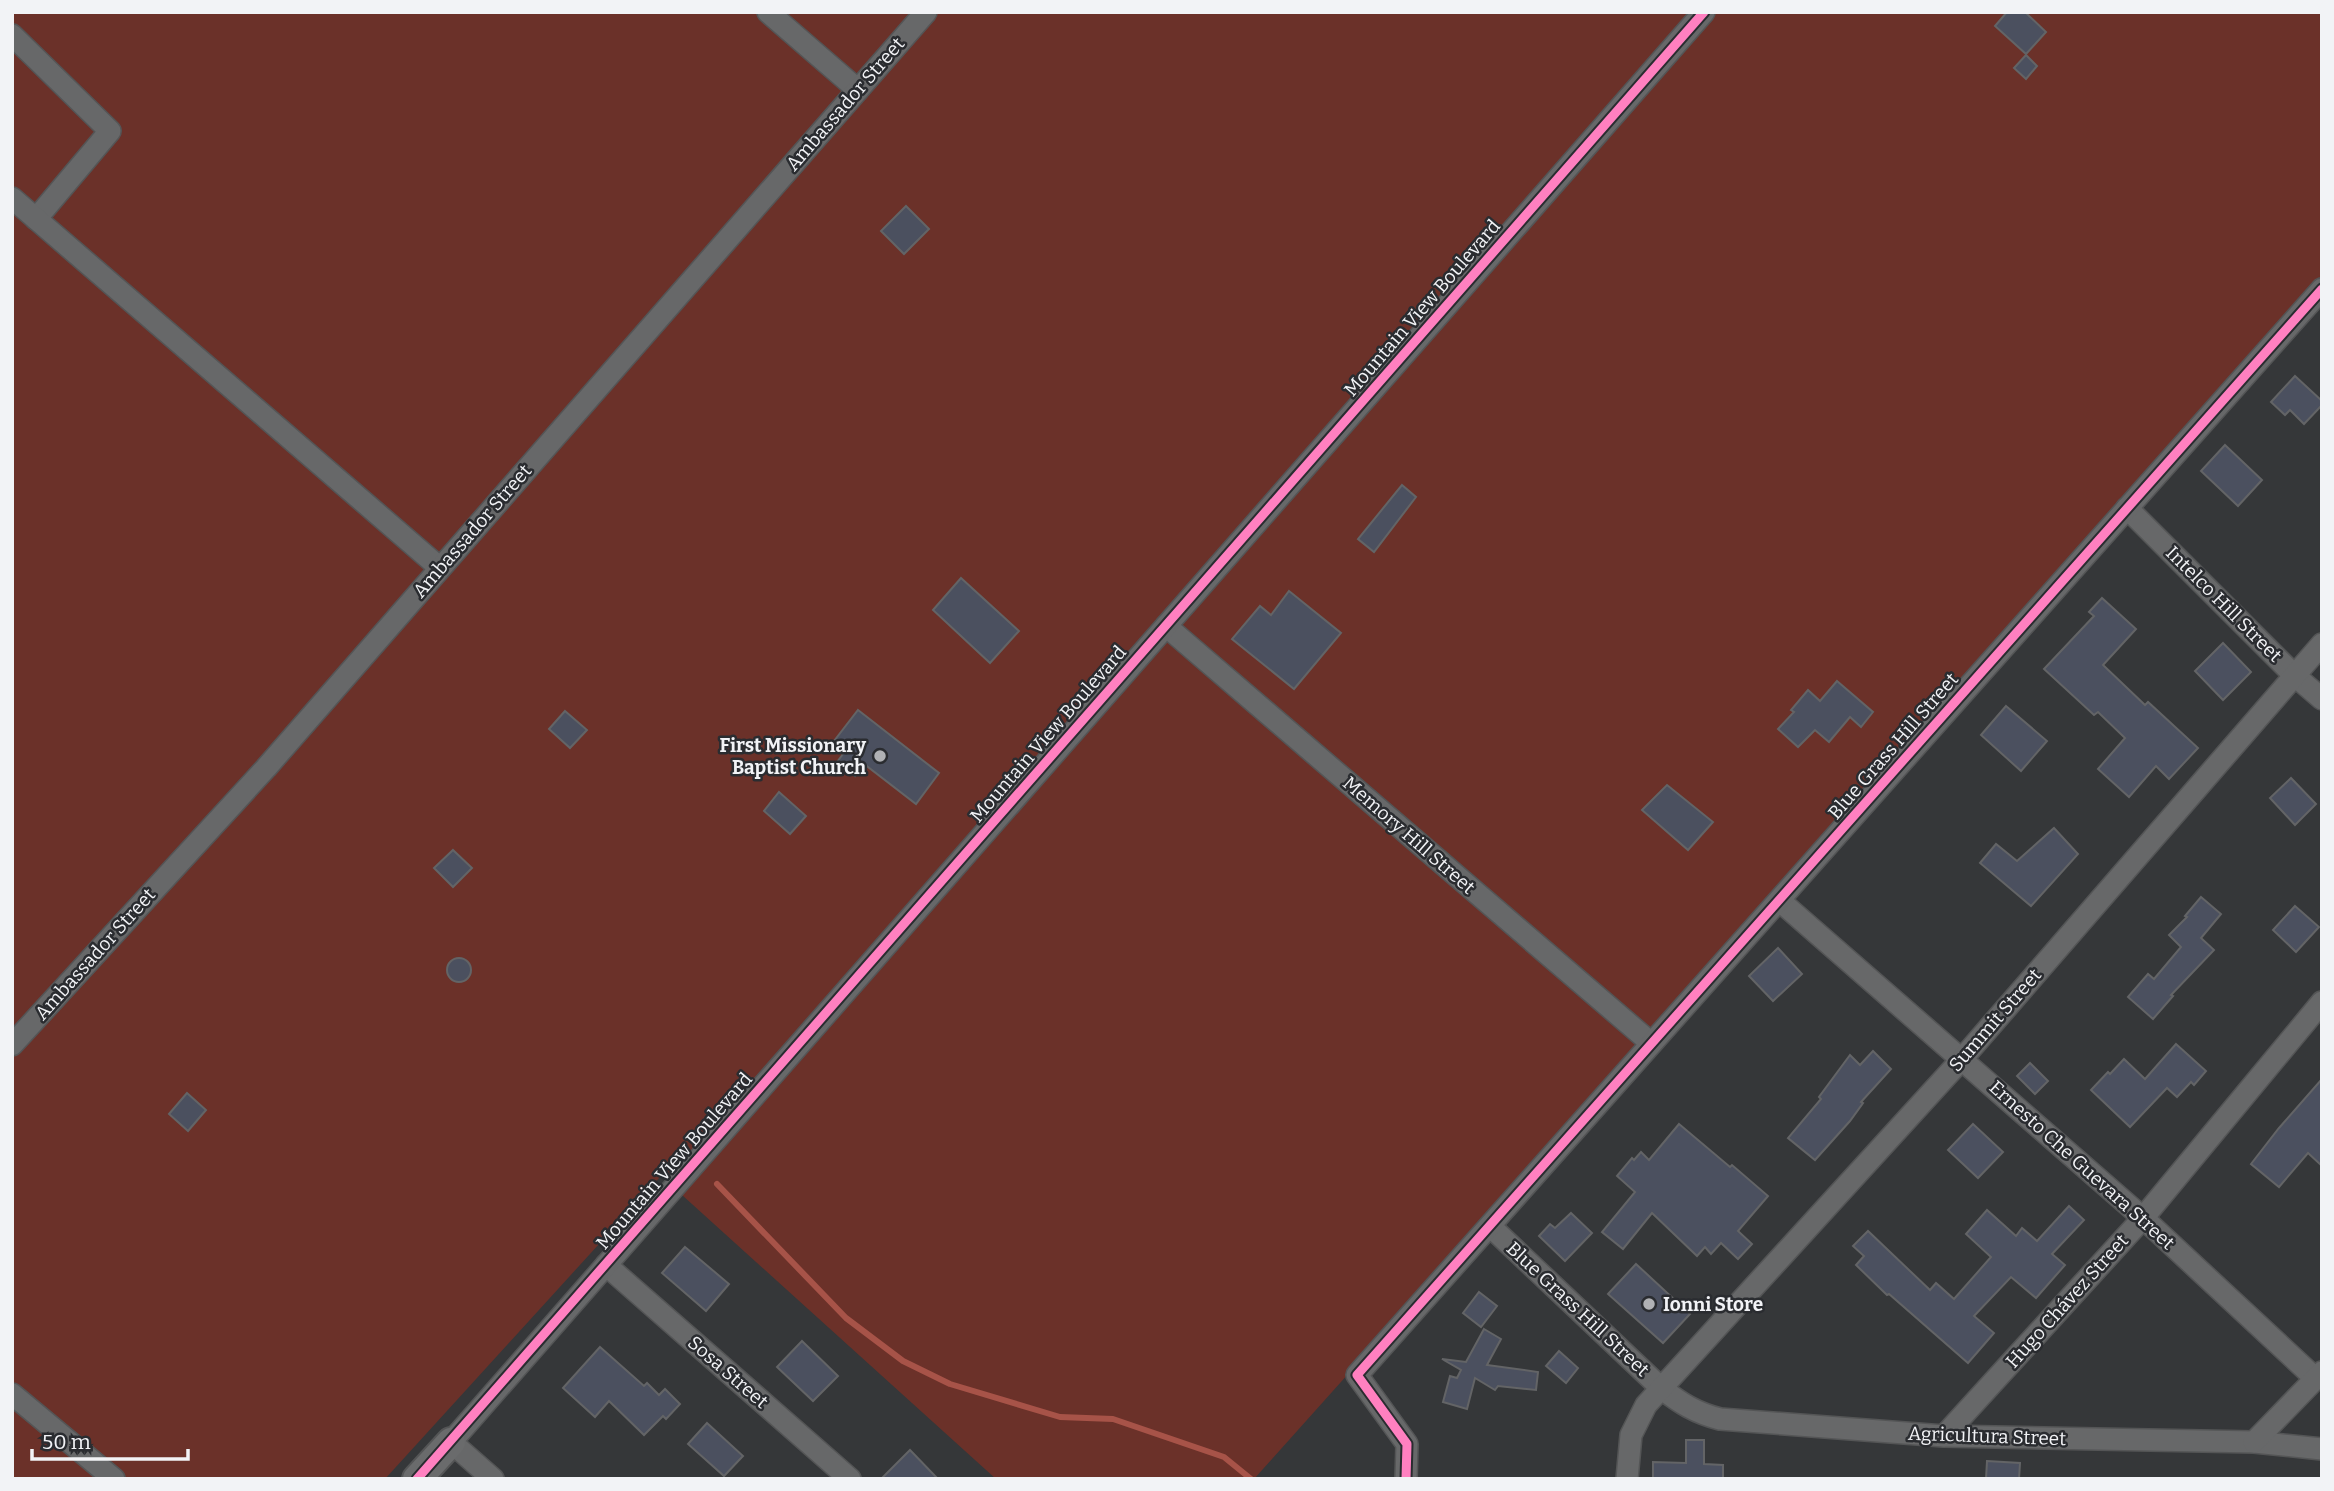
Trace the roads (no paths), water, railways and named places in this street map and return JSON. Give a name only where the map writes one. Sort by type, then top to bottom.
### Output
[{"type":"street","points":[[768,12],[858,90]]},
{"type":"street","name":"Ambassador Street","points":[[12,1045],[266,768],[926,12]]},
{"type":"street","name":"Mountain View Boulevard","points":[[417,1479],[1704,12]]},
{"type":"street","points":[[12,35],[110,131],[36,219]]},
{"type":"street","points":[[12,198],[440,568]]},
{"type":"street","name":"Blue Grass Hill Street","points":[[1661,1388],[1490,1226],[2322,289]]},
{"type":"street","name":"Intelco Hill Street","points":[[2127,508],[2294,675],[2322,699]]},
{"type":"street","name":"Memory Hill Street","points":[[1166,626],[1651,1044]]},
{"type":"street","name":"Summit Street","points":[[1627,1479],[1631,1435],[1646,1405],[1962,1059],[2322,644]]},
{"type":"street","name":"Ernesto Che Guevara Street","points":[[1780,901],[2143,1218],[2319,1376]]},
{"type":"street","name":"Hugo Chávez Street","points":[[1944,1436],[2143,1218],[2322,1002]]},
{"type":"street","points":[[1406,1479],[1407,1444],[1357,1375],[1490,1226]]},
{"type":"street","name":"Sosa Street","points":[[606,1265],[849,1479]]},
{"type":"street","points":[[2254,1442],[2319,1376]]},
{"type":"street","name":"Agricultura Street","points":[[1661,1388],[1687,1408],[1720,1419],[1944,1436],[2254,1442],[2322,1449]]},
{"type":"street","points":[[12,1394],[114,1479]]},
{"type":"street","points":[[451,1442],[493,1479]]},
{"type":"waterway","points":[[717,1184],[846,1318],[903,1361],[950,1384],[1060,1417],[1113,1419],[1224,1457],[1251,1479]]},
{"type":"place","name":"First Missionary Baptist Church","points":[[880,756]]},
{"type":"place","name":"Ionni Store","points":[[1649,1304]]}]
